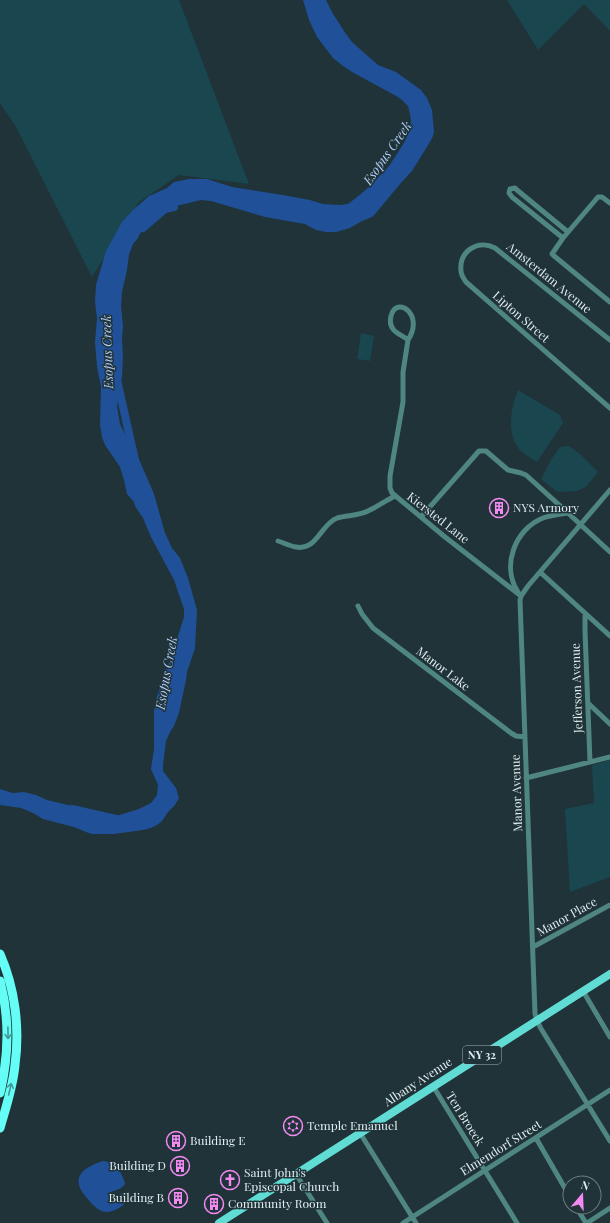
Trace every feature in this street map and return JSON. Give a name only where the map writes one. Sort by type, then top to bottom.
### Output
[{"type":"highway","points":[[0,954],[13,994],[17,1038],[14,1076],[0,1127]]},
{"type":"highway","points":[[0,981],[5,1004],[8,1034],[6,1065],[0,1093]]},
{"type":"main road","name":"Albany Avenue","points":[[219,1223],[583,991],[608,978]]},
{"type":"street","points":[[564,238],[512,197],[509,193],[510,189],[515,188],[568,232]]},
{"type":"street","points":[[610,203],[601,196],[598,197],[568,232],[552,254],[610,302]]},
{"type":"street","name":"Lipton Street","points":[[493,247],[482,244],[476,245],[464,256],[460,271],[466,282],[610,408]]},
{"type":"street","name":"Amsterdam Avenue","points":[[493,247],[610,340]]},
{"type":"street","points":[[397,308],[406,308],[413,316],[412,330],[408,340],[395,331],[391,326],[391,316],[397,308]]},
{"type":"street","name":"Kiersted Lane","points":[[408,340],[403,372],[404,402],[390,476],[390,488],[392,493],[521,596]]},
{"type":"street","points":[[421,517],[479,451],[482,450],[486,451],[508,470],[526,475],[610,552]]},
{"type":"street","points":[[568,513],[543,518],[536,522],[521,535],[515,544],[511,566],[512,578],[515,587],[521,596],[610,490]]},
{"type":"street","points":[[278,541],[296,547],[302,547],[310,544],[317,539],[326,526],[336,518],[366,512],[395,496]]},
{"type":"street","points":[[540,572],[610,636]]},
{"type":"street","name":"Manor Avenue","points":[[521,596],[530,898],[535,1014],[537,1021]]},
{"type":"street","name":"Manor Lake","points":[[358,606],[362,614],[373,628],[511,733],[516,736],[525,737]]},
{"type":"street","name":"Jefferson Avenue","points":[[585,613],[590,762]]},
{"type":"street","points":[[588,703],[610,724]]},
{"type":"street","points":[[526,778],[610,757]]},
{"type":"street","name":"Manor Place","points":[[533,947],[610,905]]},
{"type":"street","points":[[583,991],[610,1037]]},
{"type":"street","points":[[537,1021],[610,1141]]},
{"type":"street","name":"Ten Broeck","points":[[433,1086],[517,1223]]},
{"type":"street","name":"Elmendorf Street","points":[[403,1223],[610,1090]]},
{"type":"street","points":[[360,1133],[416,1223]]},
{"type":"street","points":[[536,1138],[562,1183]]},
{"type":"street","points":[[296,1174],[327,1223]]},
{"type":"street","points":[[586,1223],[610,1208]]},
{"type":"shaded area","points":[[0,0],[179,0],[249,184],[179,175],[139,202],[92,277],[16,127],[0,103]]},
{"type":"shaded area","points":[[507,0],[610,0],[610,31],[584,4],[538,50]]},
{"type":"shaded area","points":[[361,333],[374,336],[370,361],[357,359]]},
{"type":"shaded area","points":[[518,390],[560,415],[563,423],[537,462],[525,455],[519,449],[512,435],[512,412]]},
{"type":"shaded area","points":[[569,446],[580,454],[598,472],[586,487],[577,491],[560,492],[556,491],[541,479],[552,458],[560,447]]},
{"type":"shaded area","points":[[610,760],[610,877],[570,892],[565,809],[594,803],[592,765]]},
{"type":"water","points":[[303,0],[326,0],[332,12],[352,42],[378,65],[396,72],[421,90],[427,98],[432,110],[433,136],[412,171],[376,213],[372,217],[350,228],[336,232],[326,232],[316,230],[305,224],[265,217],[211,201],[201,200],[164,209],[154,217],[133,244],[129,255],[122,292],[121,306],[123,326],[123,357],[122,377],[117,406],[120,424],[131,447],[138,457],[154,494],[165,533],[172,548],[180,558],[188,578],[197,610],[195,648],[187,672],[179,713],[166,741],[163,765],[163,771],[176,788],[179,798],[162,821],[151,828],[114,834],[92,834],[74,827],[43,819],[21,808],[0,805],[0,789],[13,793],[24,792],[36,795],[47,800],[76,807],[88,815],[101,817],[113,817],[139,809],[151,803],[157,795],[158,785],[151,769],[154,749],[154,711],[163,678],[184,617],[184,609],[174,580],[151,537],[143,518],[134,502],[127,494],[120,467],[105,445],[102,437],[100,425],[101,387],[97,367],[95,342],[97,318],[95,302],[96,285],[106,251],[122,222],[149,196],[167,188],[174,182],[189,179],[207,179],[232,187],[310,200],[323,204],[348,204],[373,183],[389,166],[404,143],[409,132],[411,121],[408,106],[398,97],[352,72],[333,58],[317,37],[309,20]]},
{"type":"water","points":[[103,1161],[111,1163],[120,1172],[123,1176],[125,1184],[120,1189],[109,1193],[109,1196],[114,1197],[123,1193],[128,1196],[126,1202],[122,1206],[109,1212],[101,1211],[94,1206],[79,1185],[80,1175],[84,1171],[89,1167]]},
{"type":"waterway","name":"Esopus Creek","points":[[143,228],[165,209],[174,207]]},
{"type":"waterway","name":"Esopus Creek","points":[[117,380],[135,460]]},
{"type":"waterway","name":"Esopus Creek","points":[[72,809],[116,819]]},
{"type":"place","name":"NYS Armory","points":[[499,508]]},
{"type":"place","name":"Temple Emanuel","points":[[293,1126]]},
{"type":"place","name":"Building E","points":[[176,1141]]},
{"type":"place","name":"Building D","points":[[180,1166]]},
{"type":"place","name":"Saint John's Episcopal Church","points":[[230,1180]]},
{"type":"place","name":"Building B","points":[[178,1198]]},
{"type":"place","name":"Community Room","points":[[214,1204]]}]
